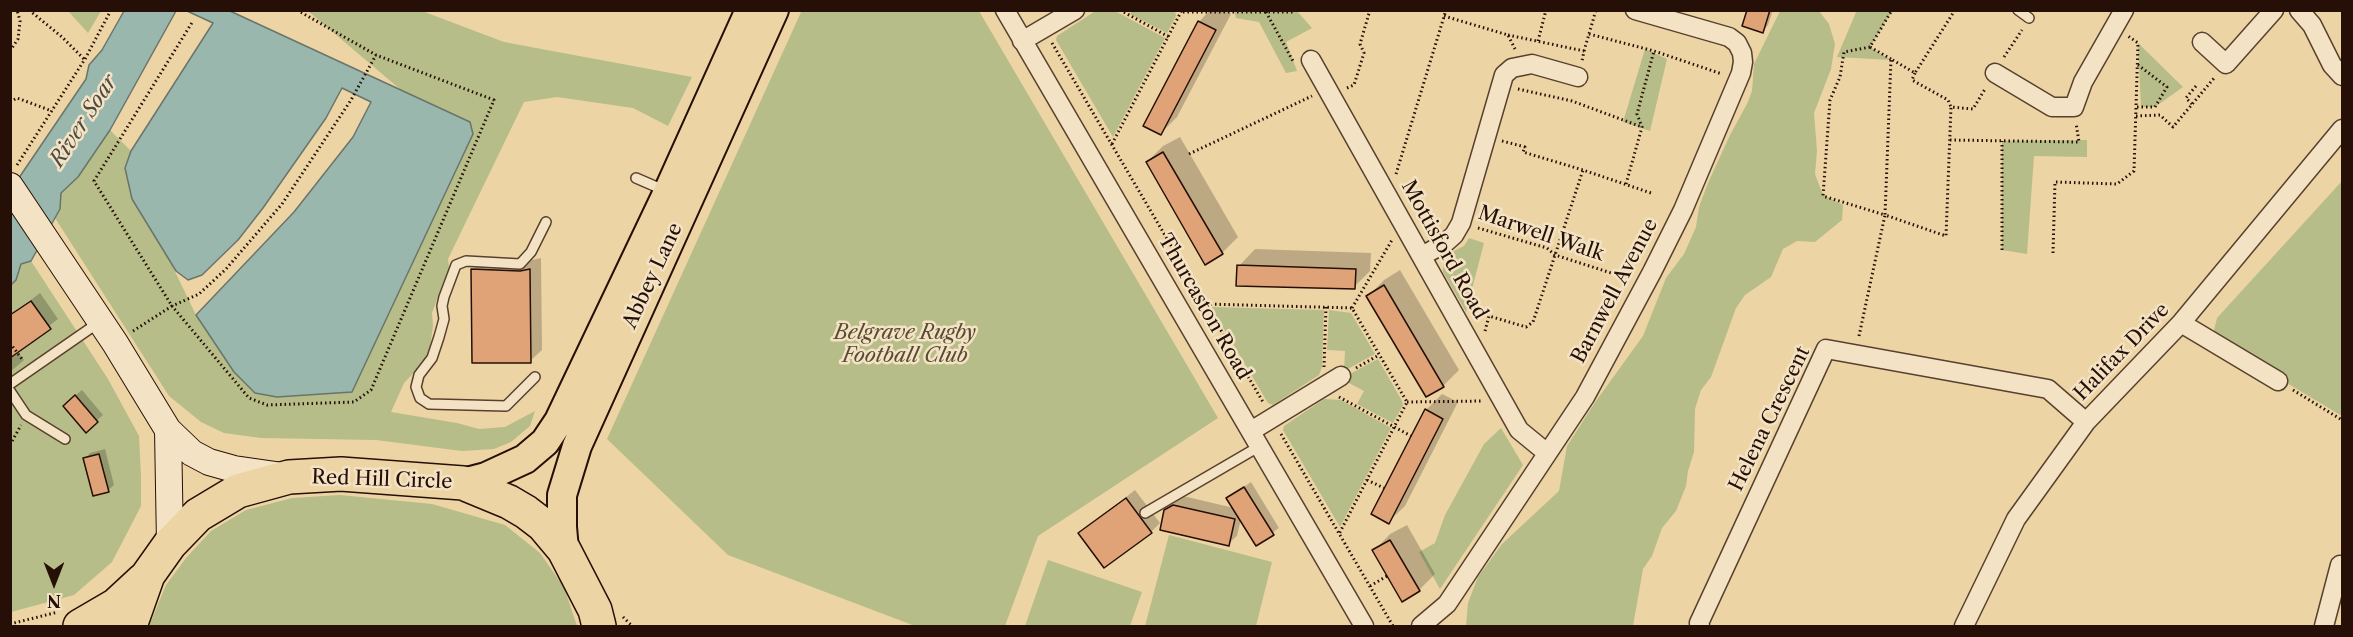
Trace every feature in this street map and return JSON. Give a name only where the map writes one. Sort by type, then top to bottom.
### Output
[{"type":"highway","name":"Red Hill Circle","points":[[129,627],[148,575],[170,544],[198,515],[238,491],[289,477],[341,474],[463,483],[509,502],[543,525],[564,550],[601,621]]},
{"type":"highway","points":[[73,618],[116,605],[148,575]]},
{"type":"main road","name":"Abbey Lane","points":[[463,483],[508,469],[532,454],[545,442],[559,421],[668,192],[750,10]]},
{"type":"main road","name":"Abbey Lane","points":[[564,550],[562,495],[577,446],[774,10]]},
{"type":"street","name":"Thurcaston Road","points":[[1005,10],[1364,627]]},
{"type":"street","points":[[1022,41],[1075,10]]},
{"type":"street","name":"Barnwell Avenue","points":[[1421,627],[1447,604],[1584,397],[1646,284],[1696,182],[1738,80],[1743,62],[1742,53],[1737,43],[1729,37],[1635,10]]},
{"type":"street","points":[[2202,42],[2226,64],[2274,10]]},
{"type":"street","points":[[2299,10],[2313,25],[2332,65],[2343,76]]},
{"type":"street","points":[[1995,74],[2052,106],[2074,107],[2083,82],[2120,18]]},
{"type":"street","name":"Mottisford Road","points":[[1311,60],[1519,430],[1547,453]]},
{"type":"street","points":[[1422,256],[1445,243],[1461,223],[1504,75],[1512,68],[1532,64],[1578,77]]},
{"type":"street","name":"Halifax Drive","points":[[1964,627],[2016,519],[2085,422],[2181,323],[2343,129]]},
{"type":"street","points":[[13,176],[66,268],[116,343],[168,430],[192,453],[209,462],[234,469],[289,477]]},
{"type":"street","points":[[2181,323],[2278,381]]},
{"type":"street","name":"Helena Crescent","points":[[1700,627],[1826,349],[2048,388],[2085,422]]},
{"type":"street","points":[[1255,439],[1272,419],[1341,376]]},
{"type":"street","points":[[168,430],[170,544]]},
{"type":"street","points":[[2324,627],[2340,566]]},
{"type":"lane","points":[[2018,10],[2029,18]]},
{"type":"lane","points":[[636,178],[668,192]]},
{"type":"lane","points":[[535,377],[506,406],[429,404],[420,398],[416,387],[419,375],[432,358],[440,337],[444,319],[442,306],[456,265],[466,261],[520,264],[531,252],[546,222]]},
{"type":"lane","points":[[10,384],[100,321]]},
{"type":"lane","points":[[10,391],[26,415],[64,439]]},
{"type":"lane","points":[[1145,513],[1255,439]]},
{"type":"path","points":[[10,51],[18,39],[20,21],[17,10]]},
{"type":"path","points":[[29,10],[85,59]]},
{"type":"path","points":[[13,176],[85,59],[111,10]]},
{"type":"path","points":[[193,21],[94,181],[172,306],[249,398],[267,405],[354,402],[371,390],[494,100],[376,55],[297,10]]},
{"type":"path","points":[[1120,10],[1169,37]]},
{"type":"path","points":[[1111,145],[1182,11],[1295,12],[1295,10]]},
{"type":"path","points":[[1189,154],[1329,92],[1354,85],[1364,53],[1360,44],[1370,10]]},
{"type":"path","points":[[1382,185],[1394,180],[1446,10]]},
{"type":"path","points":[[1538,42],[1546,10]]},
{"type":"path","points":[[1584,51],[1596,10]]},
{"type":"path","points":[[1870,47],[1892,10]]},
{"type":"path","points":[[1915,73],[1870,47],[1844,52],[1840,76],[1830,100],[1822,195],[1946,236],[1951,108],[1948,100],[1912,80],[1955,10]]},
{"type":"path","points":[[1266,12],[1296,65],[1311,60]]},
{"type":"path","points":[[1444,16],[1508,35],[1521,65]]},
{"type":"path","points":[[1951,108],[1973,109],[2029,18]]},
{"type":"path","points":[[2053,253],[2055,182],[2117,184],[2134,171],[2138,43],[2120,18]]},
{"type":"path","points":[[1045,29],[1394,627]]},
{"type":"path","points":[[1589,34],[1654,51],[1738,80]]},
{"type":"path","points":[[1626,184],[1641,127],[1637,114],[1654,51]]},
{"type":"path","points":[[116,343],[172,306],[199,294],[226,269],[282,204],[351,100],[376,55]]},
{"type":"path","points":[[1855,354],[1885,215],[1891,59]]},
{"type":"path","points":[[2136,116],[2160,115],[2173,127],[2226,64]]},
{"type":"path","points":[[2137,107],[2155,107],[2168,87],[2138,65]]},
{"type":"path","points":[[1501,86],[1572,101],[1641,127]]},
{"type":"path","points":[[2192,104],[2186,98],[2196,86]]},
{"type":"path","points":[[10,102],[17,98],[52,111]]},
{"type":"path","points":[[1486,136],[1525,147],[1523,152],[1651,193]]},
{"type":"path","points":[[1950,140],[2079,142]]},
{"type":"path","points":[[2002,141],[2002,250]]},
{"type":"path","points":[[1475,350],[1481,346],[1489,316],[1526,327],[1533,322],[1583,170]]},
{"type":"path","points":[[1352,308],[1403,222]]},
{"type":"path","name":"Marwell Walk","points":[[1461,223],[1547,248],[1555,255],[1646,284]]},
{"type":"path","points":[[10,343],[30,370]]},
{"type":"path","points":[[1341,376],[1379,355]]},
{"type":"path","points":[[2278,381],[2343,420]]},
{"type":"path","points":[[1407,402],[1503,401]]},
{"type":"path","points":[[10,445],[26,415]]},
{"type":"path","points":[[1367,480],[1384,488]]},
{"type":"path","points":[[1370,586],[1387,576]]},
{"type":"path","points":[[10,624],[56,614],[73,618]]},
{"type":"green space","name":"Belgrave Rugby Football Club","points":[[802,10],[979,11],[1218,418],[1038,536],[1005,626],[915,626],[728,555],[607,439]]},
{"type":"green space","points":[[1097,10],[1115,11],[1165,38],[1113,137],[1056,40],[1057,36]]},
{"type":"green space","points":[[1175,10],[1176,16],[1167,33],[1130,14],[1132,11]]},
{"type":"green space","points":[[1857,10],[1892,11],[1870,47],[1891,60],[1837,57]]},
{"type":"green space","points":[[68,11],[101,11],[88,33]]},
{"type":"green space","points":[[308,11],[422,11],[504,42],[692,77],[668,126],[633,108],[557,97],[524,102],[448,259],[449,267],[432,313],[430,347],[423,363],[404,383],[391,412],[479,429],[505,427],[535,411],[530,426],[511,442],[494,449],[462,451],[376,440],[261,438],[224,433],[201,422],[169,396],[55,218],[60,209],[60,193],[78,177],[110,130],[131,151],[125,168],[196,315],[234,372],[470,122],[401,90]]},
{"type":"green space","points":[[1234,11],[1297,11],[1312,28],[1286,42],[1297,71],[1286,73],[1259,22],[1236,18]]},
{"type":"green space","points":[[1780,11],[1819,11],[1829,24],[1835,44],[1831,69],[1814,113],[1817,151],[1815,174],[1823,195],[1843,205],[1842,220],[1815,242],[1797,241],[1783,249],[1771,277],[1745,295],[1736,308],[1711,377],[1701,390],[1695,409],[1694,452],[1686,486],[1676,511],[1662,528],[1652,556],[1643,569],[1633,626],[1466,626],[1468,603],[1478,577],[1502,544],[1559,491],[1567,446],[1643,336],[1666,278],[1684,254],[1696,227],[1699,207],[1708,183],[1752,91],[1754,64]]},
{"type":"green space","points":[[2138,43],[2183,87],[2155,107],[2141,107]]},
{"type":"green space","points":[[1645,49],[1667,59],[1650,131],[1623,122]]},
{"type":"green space","points":[[2087,140],[2087,157],[2034,156],[2027,254],[2002,250],[2002,141]]},
{"type":"green space","points":[[2342,181],[2342,416],[2220,343],[2214,330],[2217,318]]},
{"type":"green space","points":[[1469,238],[1484,243],[1466,312],[1443,272],[1443,266],[1446,255],[1464,246]]},
{"type":"green space","points":[[31,261],[108,379],[139,436],[141,506],[112,562],[74,595],[11,612],[11,285],[16,280],[21,264]]},
{"type":"green space","points":[[1211,307],[1324,310],[1322,367],[1319,375],[1273,405],[1268,403]]},
{"type":"green space","points":[[1329,310],[1351,313],[1375,354],[1344,371],[1345,351],[1327,350]]},
{"type":"green space","points":[[1378,359],[1403,405],[1393,423],[1357,404],[1364,391],[1349,383],[1346,376]]},
{"type":"green space","points":[[1324,399],[1341,400],[1391,428],[1340,527],[1283,430],[1284,426]]},
{"type":"green space","points":[[1501,428],[1523,465],[1440,589],[1419,552],[1435,543],[1445,515],[1484,444]]},
{"type":"green space","points":[[340,495],[432,504],[505,525],[540,553],[564,587],[577,626],[149,626],[166,585],[186,558],[211,531],[246,510],[292,498]]},
{"type":"green space","points":[[1169,535],[1272,562],[1256,626],[1145,626]]},
{"type":"green space","points":[[1048,560],[1142,592],[1130,626],[1025,626]]},
{"type":"water","name":"River Soar","points":[[124,11],[176,11],[110,130],[78,177],[61,193],[60,209],[31,261],[21,264],[16,280],[11,285],[10,191],[86,79],[89,65],[102,50]]},
{"type":"water","points":[[187,11],[230,11],[470,122],[473,134],[352,392],[277,397],[255,393],[234,372],[196,315],[294,212],[353,137],[371,102],[342,88],[326,118],[238,240],[202,275],[188,280],[176,271],[132,199],[125,168],[131,151],[213,23]]},
{"type":"building","points":[[1747,10],[1770,10],[1763,33],[1742,26]]},
{"type":"building","points":[[1198,21],[1216,30],[1161,135],[1143,126]]},
{"type":"building","points":[[1163,152],[1223,254],[1205,265],[1146,162]]},
{"type":"building","points":[[1237,265],[1356,269],[1355,289],[1236,286]]},
{"type":"building","points":[[471,269],[520,271],[530,269],[531,363],[472,363]]},
{"type":"building","points":[[1384,285],[1444,387],[1426,397],[1366,296]]},
{"type":"building","points":[[31,301],[51,329],[10,358],[10,315]]},
{"type":"building","points":[[75,395],[98,422],[86,433],[63,406]]},
{"type":"building","points":[[1425,409],[1443,419],[1389,524],[1371,514]]},
{"type":"building","points":[[99,454],[109,492],[93,496],[83,458]]},
{"type":"building","points":[[1244,487],[1274,535],[1256,546],[1226,498]]},
{"type":"building","points":[[1126,498],[1152,533],[1104,568],[1078,533]]},
{"type":"building","points":[[1173,505],[1235,519],[1229,546],[1160,530],[1164,510]]},
{"type":"building","points":[[1390,540],[1420,591],[1402,602],[1372,550]]}]
